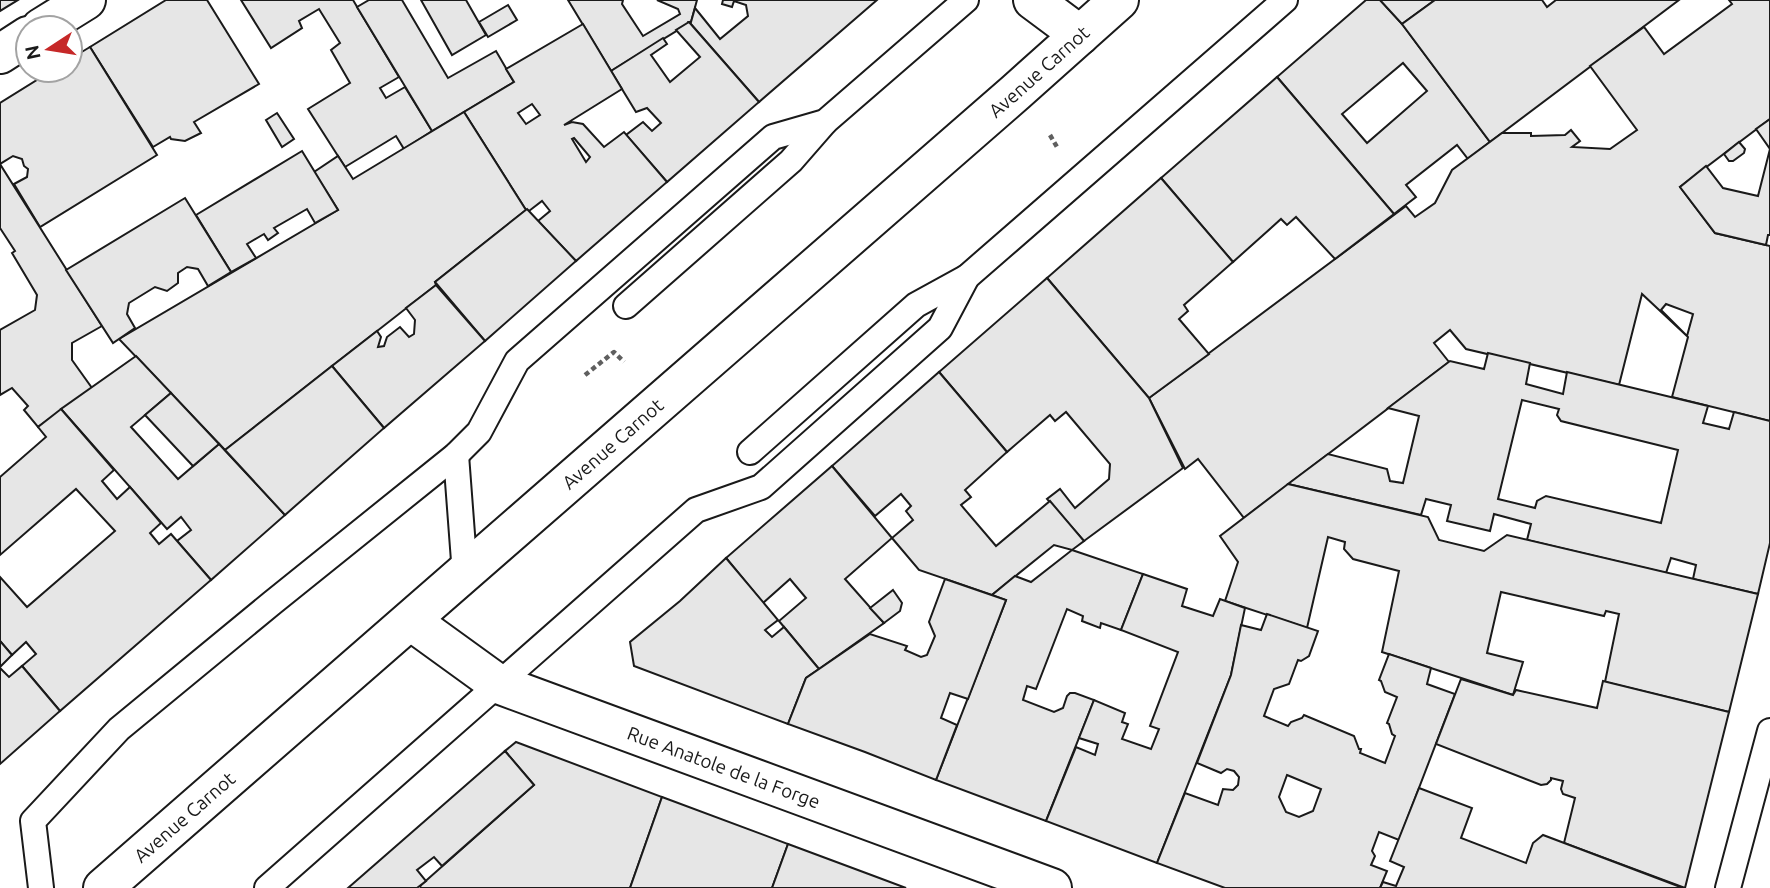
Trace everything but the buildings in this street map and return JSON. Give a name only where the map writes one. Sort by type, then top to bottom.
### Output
[{"type":"street","points":[[64,14],[86,0]]},
{"type":"street","points":[[1033,0],[1080,35]]},
{"type":"street","name":"Avenue Carnot","points":[[103,888],[1119,0]]},
{"type":"street","name":"Rue Anatole de la Forge","points":[[411,621],[498,684],[1052,888]]},
{"type":"lane","points":[[626,306],[791,161],[825,122],[966,0]]},
{"type":"lane","points":[[750,452],[916,305],[967,276],[1284,0]]},
{"type":"lane","points":[[41,888],[33,821],[119,729],[456,455],[479,432],[517,361],[773,137],[825,122]]},
{"type":"lane","points":[[267,888],[696,510],[761,487],[940,328],[967,276]]},
{"type":"lane","points":[[456,455],[465,574]]},
{"type":"lane","points":[[1728,888],[1770,731]]},
{"type":"path","points":[[585,375],[614,352],[624,362]]}]
